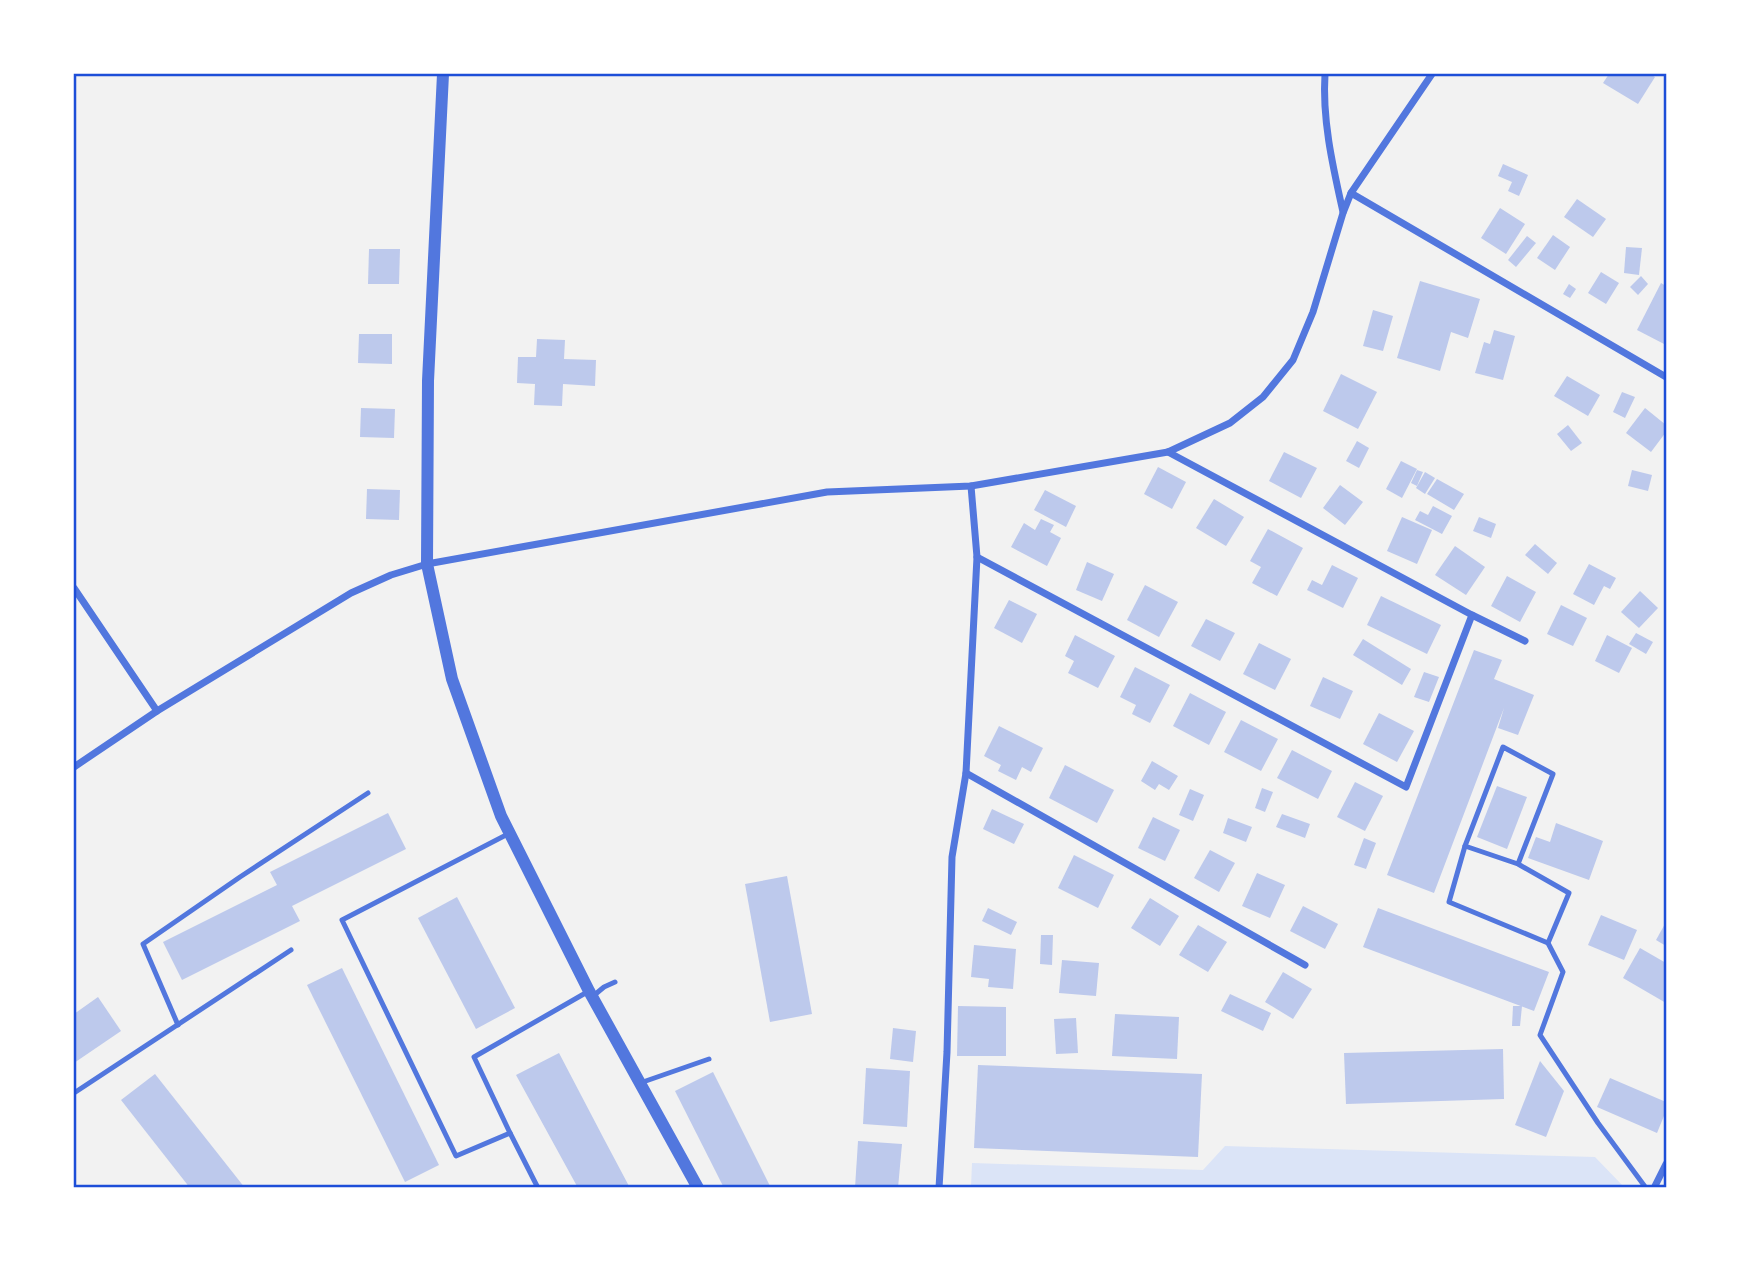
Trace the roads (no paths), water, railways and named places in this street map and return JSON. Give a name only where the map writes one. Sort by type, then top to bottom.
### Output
[{"type":"street","points":[[443,74],[428,381],[427,564],[452,679],[501,816],[591,994],[698,1188]]},
{"type":"street","points":[[1325,74],[1324,96],[1332,165],[1343,213]]},
{"type":"street","points":[[74,767],[156,711],[351,593],[391,575],[427,564],[827,492],[971,486],[1168,452],[1230,423],[1263,397],[1293,359],[1313,312],[1351,194],[1432,74]]},
{"type":"street","points":[[1351,194],[1664,375]]},
{"type":"street","points":[[1168,452],[1472,615],[1525,640]]},
{"type":"street","points":[[939,1188],[947,1052],[952,857],[966,773],[977,557],[971,486]]},
{"type":"street","points":[[977,557],[1406,787],[1472,615]]},
{"type":"street","points":[[74,588],[156,711]]},
{"type":"street","points":[[966,773],[1305,965]]},
{"type":"street","points":[[1654,1188],[1667,1164]]},
{"type":"lane","points":[[1518,864],[1553,774],[1503,747],[1465,846],[1449,902],[1548,943],[1563,972],[1540,1035],[1598,1123],[1646,1188]]},
{"type":"lane","points":[[177,1025],[143,944],[368,793]]},
{"type":"lane","points":[[510,833],[342,920],[456,1156],[510,1133]]},
{"type":"lane","points":[[1465,846],[1518,864],[1569,893],[1548,943]]},
{"type":"lane","points":[[74,1093],[292,950]]},
{"type":"lane","points":[[538,1188],[474,1057],[615,982]]},
{"type":"lane","points":[[640,1083],[709,1059]]}]
